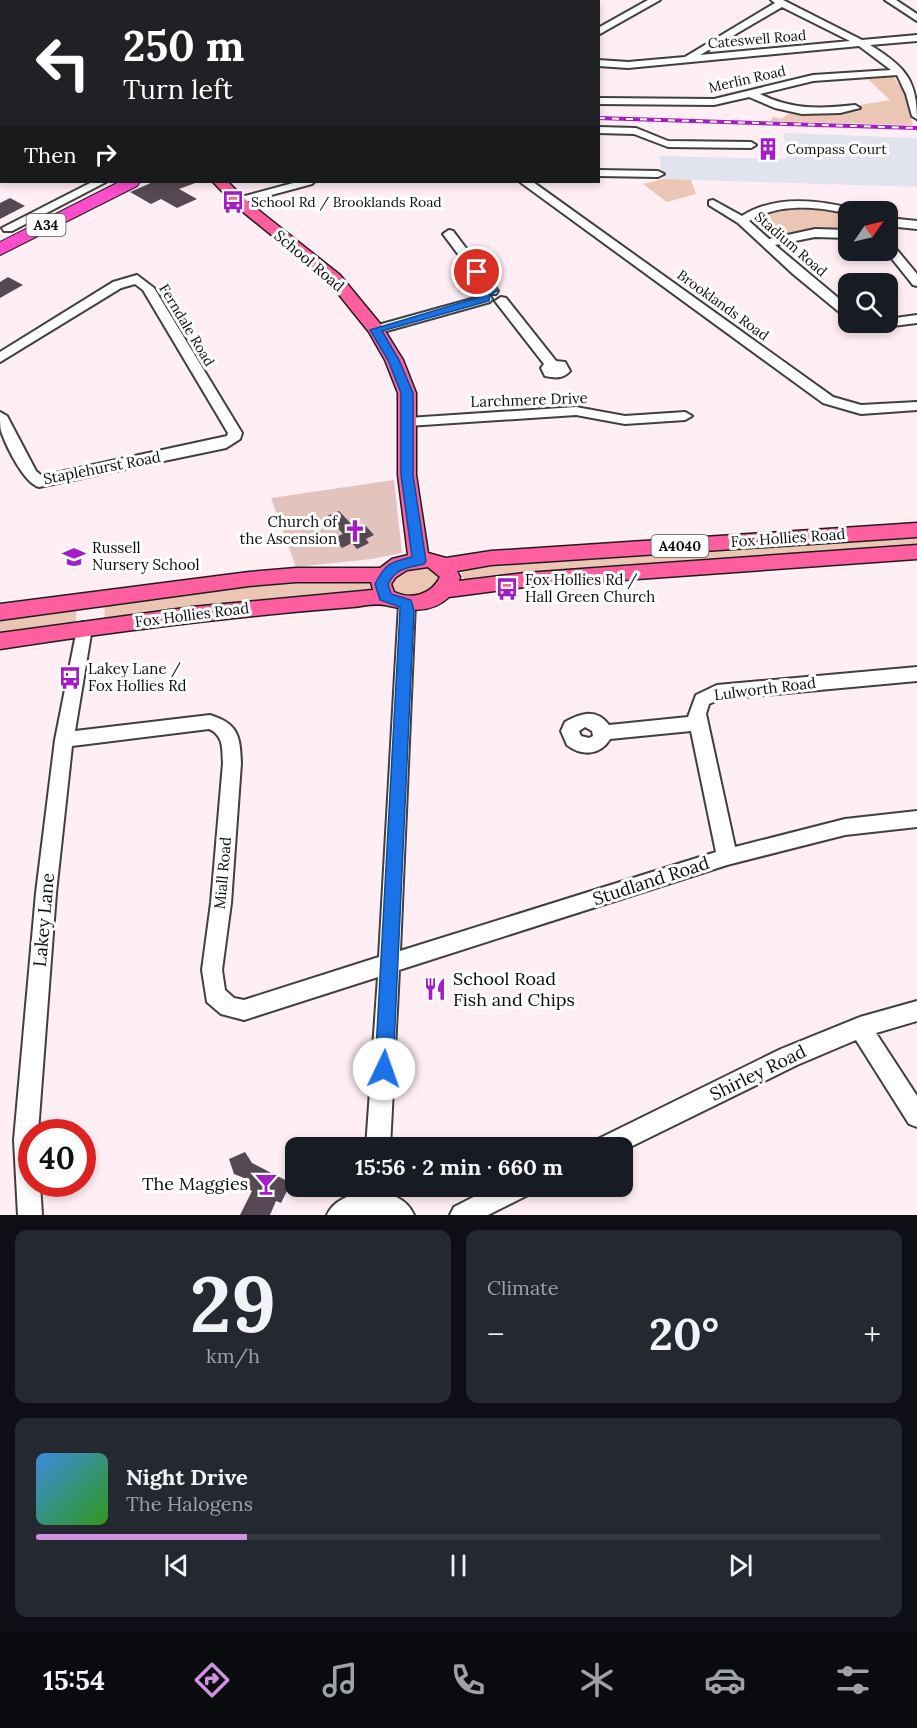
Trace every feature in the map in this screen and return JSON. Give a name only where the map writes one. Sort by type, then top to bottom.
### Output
[{"type":"highway","name":"A34","points":[[0,249],[11,231],[129,183]]},
{"type":"main road","name":"School Road","points":[[221,183],[238,201],[334,278],[376,330],[393,360],[407,393],[407,475],[419,561]]},
{"type":"main road","name":"Fox Hollies Road","points":[[443,566],[491,558],[917,530]]},
{"type":"main road","name":"Fox Hollies Road","points":[[444,590],[525,580],[917,552]]},
{"type":"main road","points":[[419,561],[434,561],[443,566],[450,577],[444,590],[425,601],[407,604],[385,597],[381,584],[384,575],[400,564],[419,561]]},
{"type":"main road","name":"Fox Hollies Road","points":[[0,612],[249,579],[296,575],[384,575]]},
{"type":"main road","name":"Fox Hollies Road","points":[[0,641],[84,628],[249,609],[385,597]]},
{"type":"main road","points":[[84,628],[85,600]]},
{"type":"street","points":[[600,31],[655,0]]},
{"type":"street","points":[[890,0],[917,18]]},
{"type":"street","points":[[600,63],[666,68],[677,65],[683,59],[779,2],[859,44],[900,72],[914,101],[917,116]]},
{"type":"street","name":"Cateswell Road","points":[[683,59],[917,38]]},
{"type":"street","name":"Merlin Road","points":[[600,101],[714,102],[813,78],[900,72]]},
{"type":"street","points":[[752,94],[787,110],[815,113],[855,108]]},
{"type":"street","points":[[777,116],[787,110]]},
{"type":"street","points":[[600,130],[636,131],[668,144],[751,146]]},
{"type":"street","points":[[600,173],[645,177],[658,174]]},
{"type":"street","points":[[11,231],[98,183]]},
{"type":"street","points":[[238,201],[304,183]]},
{"type":"street","name":"Brooklands Road","points":[[527,183],[828,400],[851,409],[871,412],[917,406]]},
{"type":"street","name":"Stadium Road","points":[[713,203],[725,213],[742,221],[838,304]]},
{"type":"street","name":"Stadium Road","points":[[742,221],[759,212],[792,205],[812,205],[838,209]]},
{"type":"street","points":[[898,223],[917,225]]},
{"type":"street","points":[[766,243],[813,233],[838,234]]},
{"type":"street","points":[[448,234],[493,297],[552,365]]},
{"type":"street","points":[[898,259],[917,282]]},
{"type":"street","name":"Ferndale Road","points":[[0,358],[117,285],[137,279],[147,288],[235,433]]},
{"type":"street","points":[[376,330],[493,297]]},
{"type":"street","points":[[898,321],[917,319]]},
{"type":"street","name":"Larchmere Drive","points":[[408,422],[576,411],[625,420],[686,416]]},
{"type":"street","name":"Staplehurst Road","points":[[0,416],[30,474],[39,482],[226,443],[233,439],[235,433]]},
{"type":"street","points":[[379,1137],[407,604]]},
{"type":"street","name":"Lakey Lane","points":[[30,1215],[26,1140],[46,893],[64,740],[84,628]]},
{"type":"street","name":"Lulworth Road","points":[[698,723],[697,714],[702,700],[717,692],[917,674]]},
{"type":"street","name":"Miall Road","points":[[64,740],[210,722],[224,728],[231,740],[232,763],[221,903],[212,970],[214,995],[229,1007],[244,1010],[306,992],[389,963]]},
{"type":"street","points":[[603,733],[698,723],[713,783],[727,857]]},
{"type":"street","name":"Studland Road","points":[[389,963],[727,857],[845,827],[917,819]]},
{"type":"street","name":"Shirley Road","points":[[627,1137],[789,1058],[860,1027],[917,1011]]},
{"type":"street","points":[[860,1027],[917,1116]]},
{"type":"street","points":[[339,1215],[370,1197]]},
{"type":"street","points":[[377,1197],[402,1215]]},
{"type":"street","points":[[462,1215],[499,1197]]},
{"type":"shaded area","points":[[893,76],[904,92],[913,125],[770,121],[773,117],[781,119],[788,114],[822,115],[858,111],[854,106],[890,100],[866,77]]},
{"type":"shaded area","points":[[784,133],[917,138],[917,187],[663,179],[659,156],[786,159]]},
{"type":"shaded area","points":[[663,179],[691,180],[696,194],[667,202],[643,184]]},
{"type":"shaded area","points":[[793,208],[838,211],[838,232],[804,232],[771,238],[750,222],[762,214]]},
{"type":"shaded area","points":[[394,480],[402,553],[372,559],[296,567],[271,498]]},
{"type":"shaded area","points":[[917,534],[917,549],[467,581],[462,577],[462,571],[465,569],[513,562]]},
{"type":"shaded area","points":[[426,565],[443,577],[440,585],[418,597],[389,594],[392,577],[400,571]]},
{"type":"shaded area","points":[[370,580],[371,589],[104,620],[105,603],[237,587]]},
{"type":"shaded area","points":[[77,606],[76,624],[0,636],[0,616]]},
{"type":"building","points":[[151,183],[195,183],[179,189],[197,199],[177,208],[161,199],[151,204],[130,192]]},
{"type":"building","points":[[10,198],[25,206],[0,219],[0,203]]},
{"type":"building","points":[[8,277],[23,285],[0,298],[0,282]]},
{"type":"building","name":"Church of the Ascension","points":[[339,511],[355,528],[364,524],[374,535],[366,539],[369,543],[357,549],[352,543],[342,548],[334,538],[343,534],[327,516]]},
{"type":"building","name":"The Maggies","points":[[245,1152],[252,1163],[285,1180],[285,1195],[281,1203],[276,1201],[270,1215],[240,1215],[252,1191],[241,1184],[244,1178],[234,1174],[229,1159]]},
{"type":"railway","points":[[600,118],[917,128]]},
{"type":"place","name":"Compass Court","points":[[768,149]]},
{"type":"place","name":"School Rd / Brooklands Road","points":[[233,202]]},
{"type":"place","name":"Church of the Ascension","points":[[355,531]]},
{"type":"place","name":"Russell Nursery School","points":[[74,557]]},
{"type":"place","name":"Fox Hollies Rd / Hall Green Church","points":[[507,589]]},
{"type":"place","name":"Lakey Lane / Fox Hollies Rd","points":[[70,678]]},
{"type":"place","name":"School Road Fish and Chips","points":[[435,989]]},
{"type":"place","name":"The Maggies","points":[[266,1184]]},
{"type":"route","points":[[384,1069],[407,604],[385,597],[381,584],[388,570],[400,564],[419,561],[407,475],[407,393],[400,374],[376,330],[486,299],[485,294],[492,291],[477,272]]}]
